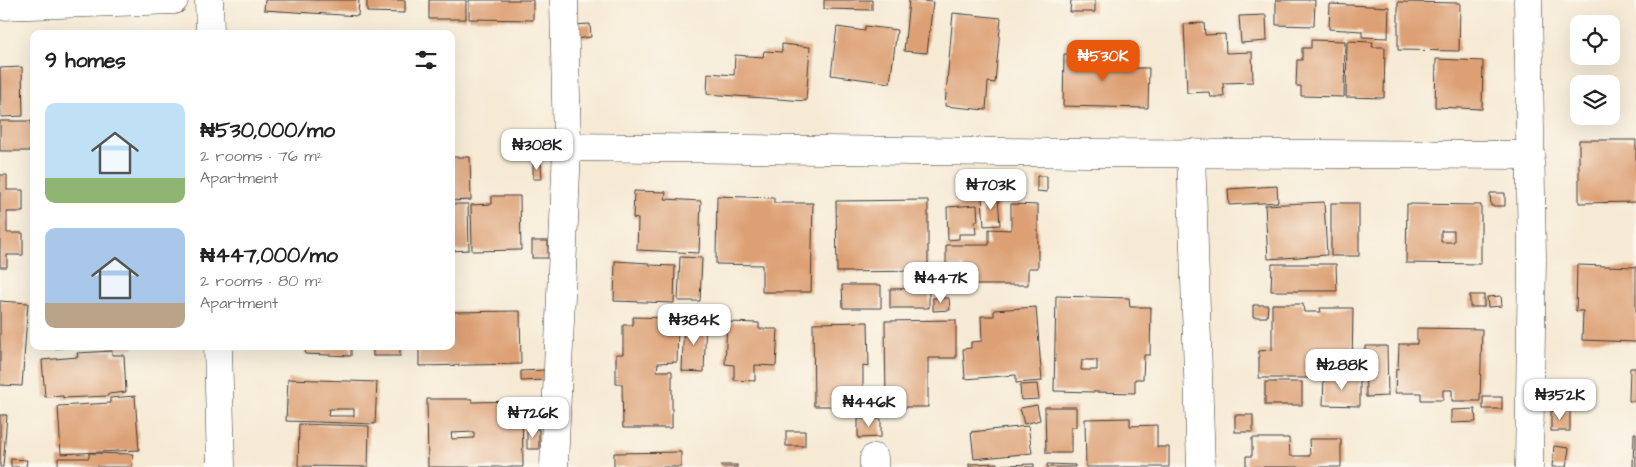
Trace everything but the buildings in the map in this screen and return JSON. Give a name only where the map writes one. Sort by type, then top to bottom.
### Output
[{"type":"street","points":[[0,6],[174,0]]},
{"type":"street","points":[[209,0],[210,30]]},
{"type":"street","points":[[554,467],[567,147],[564,0]]},
{"type":"street","points":[[1528,0],[1532,259],[1529,467]]},
{"type":"street","points":[[567,147],[1531,155]]},
{"type":"street","points":[[1191,153],[1201,467]]},
{"type":"street","points":[[218,350],[221,467]]}]
